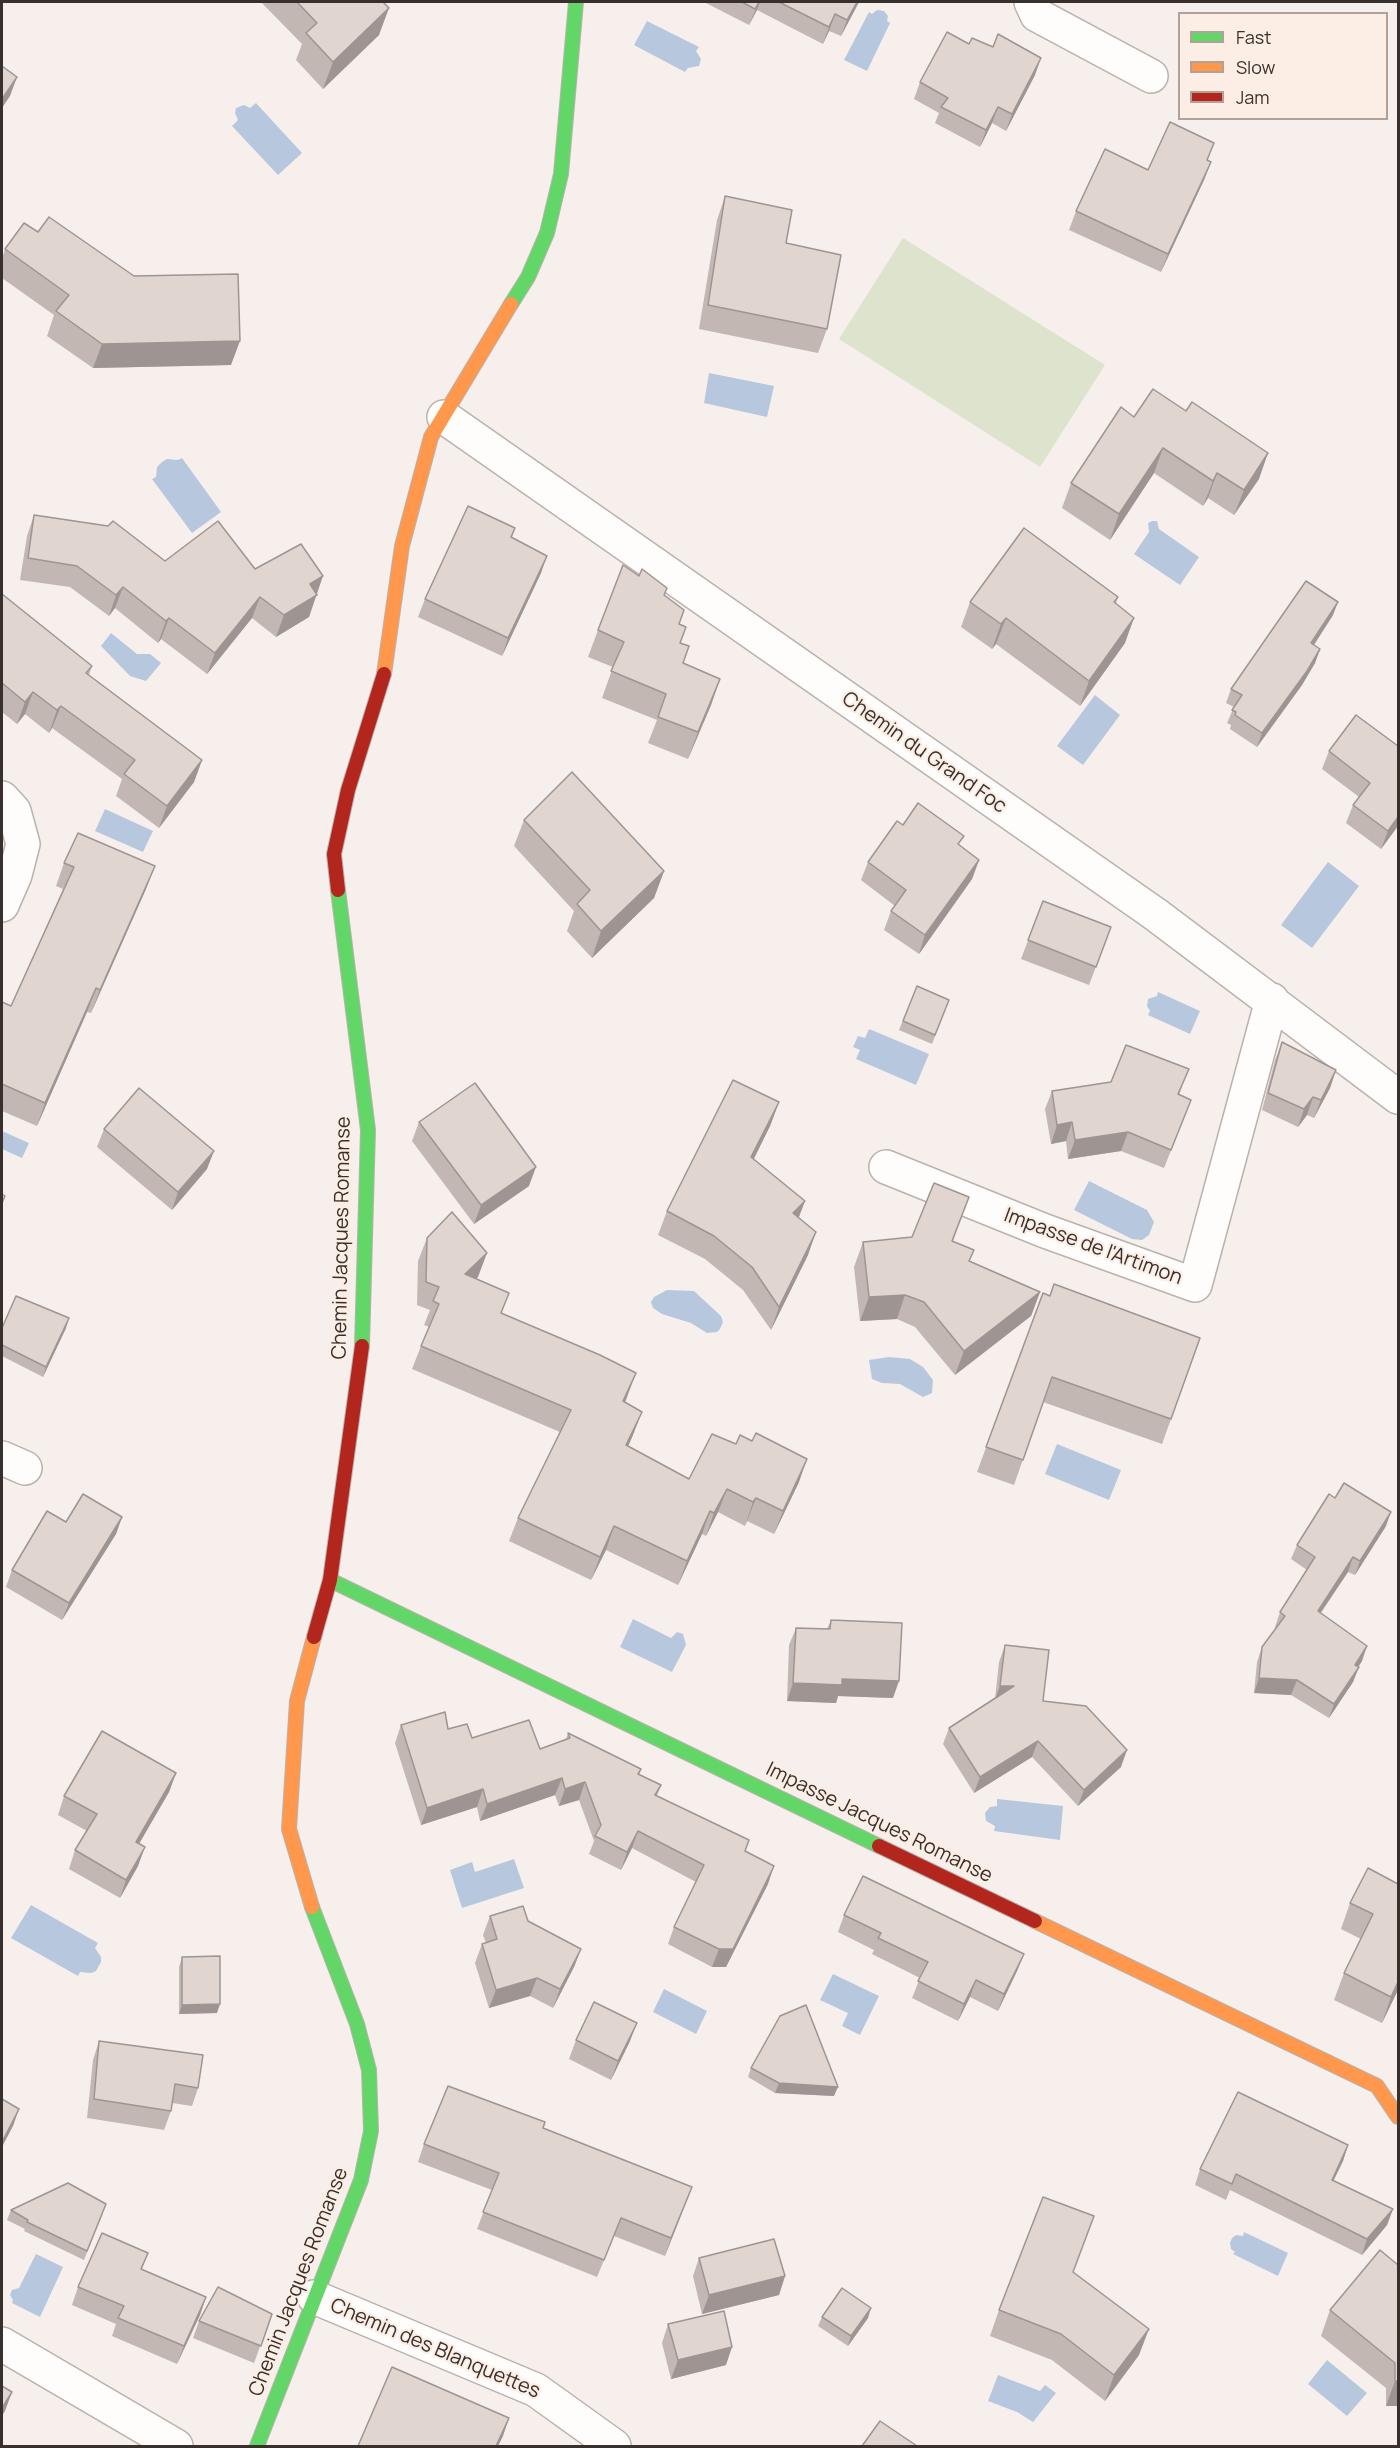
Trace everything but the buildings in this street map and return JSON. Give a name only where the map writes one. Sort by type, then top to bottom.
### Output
[{"type":"street","name":"Chemin Jacques Romanse","points":[[257,2446],[361,2180],[371,2131],[369,2070],[360,2036],[312,1905],[289,1828],[297,1701],[330,1580],[363,1337],[368,1130],[334,854],[348,790],[383,681],[402,546],[431,437],[528,277],[547,233],[561,174],[576,2]]},
{"type":"street","points":[[1031,2],[1037,15],[1151,76]]},
{"type":"street","name":"Chemin du Grand Foc","points":[[444,417],[1145,907],[1272,1000],[1398,1097]]},
{"type":"street","points":[[2,798],[14,811],[23,844],[15,875],[2,905]]},
{"type":"street","name":"Impasse de l'Artimon","points":[[886,1167],[1045,1231],[1195,1285],[1272,1000]]},
{"type":"street","name":"Impasse Jacques Romanse","points":[[330,1580],[1377,2086],[1398,2117]]},
{"type":"street","name":"Chemin des Blanquettes","points":[[314,2297],[536,2390],[614,2446]]},
{"type":"street","points":[[2,2344],[176,2446]]},
{"type":"green space","points":[[903,238],[1105,365],[1040,467],[839,339]]},
{"type":"water","points":[[877,10],[884,11],[890,23],[867,71],[844,60],[869,12],[872,14]]},
{"type":"water","points":[[647,21],[699,47],[696,51],[701,59],[699,66],[688,68],[685,72],[634,45]]},
{"type":"water","points":[[256,103],[302,153],[278,175],[232,126],[238,120],[235,113],[236,108],[244,105],[250,108]]},
{"type":"water","points":[[709,373],[774,386],[767,417],[704,403]]},
{"type":"water","points":[[182,458],[221,512],[192,533],[152,479],[156,477],[157,467],[162,462],[167,459]]},
{"type":"water","points":[[1157,521],[1159,529],[1199,557],[1180,585],[1134,554],[1149,532],[1148,523]]},
{"type":"water","points":[[111,633],[137,654],[150,654],[161,663],[146,681],[130,676],[101,646]]},
{"type":"water","points":[[1095,695],[1120,715],[1083,765],[1057,746]]},
{"type":"water","points":[[105,809],[153,831],[143,852],[95,831]]},
{"type":"water","points":[[1328,862],[1359,886],[1312,948],[1281,925]]},
{"type":"water","points":[[1158,992],[1200,1011],[1190,1034],[1148,1015],[1150,1011],[1147,1006],[1148,999],[1157,996]]},
{"type":"water","points":[[869,1029],[929,1054],[916,1085],[856,1059],[860,1050],[853,1047],[858,1036],[865,1038]]},
{"type":"water","points":[[2,1131],[29,1143],[22,1158],[2,1149]]},
{"type":"water","points":[[1089,1181],[1147,1210],[1154,1222],[1149,1235],[1142,1240],[1132,1239],[1074,1210]]},
{"type":"water","points":[[667,1290],[694,1291],[721,1316],[723,1322],[720,1329],[717,1332],[707,1333],[691,1323],[662,1314],[653,1308],[651,1302],[654,1297]]},
{"type":"water","points":[[889,1357],[910,1359],[923,1367],[933,1380],[932,1393],[923,1397],[900,1384],[882,1383],[872,1379],[869,1360]]},
{"type":"water","points":[[1057,1444],[1121,1470],[1109,1500],[1045,1474]]},
{"type":"water","points":[[633,1619],[671,1638],[677,1632],[683,1634],[686,1645],[672,1672],[620,1647]]},
{"type":"water","points":[[997,1799],[1063,1806],[1060,1840],[994,1831],[995,1826],[986,1821],[985,1813],[990,1807],[997,1806]]},
{"type":"water","points":[[514,1859],[524,1888],[462,1908],[450,1870],[472,1862],[475,1872]]},
{"type":"water","points":[[31,1905],[98,1943],[95,1948],[101,1957],[101,1962],[96,1971],[80,1972],[78,1976],[11,1938]]},
{"type":"water","points":[[833,1974],[879,1996],[860,2035],[842,2026],[848,2013],[820,2000]]},
{"type":"water","points":[[664,1989],[707,2011],[696,2034],[653,2012]]},
{"type":"water","points":[[1244,2232],[1288,2253],[1278,2276],[1233,2254],[1235,2252],[1231,2249],[1230,2243],[1232,2238],[1236,2235],[1243,2236]]},
{"type":"water","points":[[36,2254],[63,2267],[40,2317],[12,2303],[10,2295],[12,2290],[19,2288]]},
{"type":"water","points":[[1327,2360],[1367,2393],[1347,2416],[1308,2384]]},
{"type":"water","points":[[998,2375],[1040,2391],[1045,2385],[1056,2393],[1033,2422],[1017,2412],[988,2401]]},
{"type":"traffic: fast","points":[[511,304],[528,277],[547,233],[561,174],[576,2]]},
{"type":"traffic: fast","points":[[338,890],[368,1130],[362,1346]]},
{"type":"traffic: fast","points":[[330,1580],[879,1846]]},
{"type":"traffic: fast","points":[[257,2446],[361,2180],[371,2131],[369,2070],[357,2024],[312,1907]]},
{"type":"traffic: slow","points":[[384,674],[402,546],[431,437],[511,304]]},
{"type":"traffic: slow","points":[[312,1907],[289,1829],[297,1701],[314,1637]]},
{"type":"traffic: slow","points":[[1035,1921],[1377,2086],[1398,2117]]},
{"type":"traffic: jam","points":[[338,890],[334,854],[348,790],[384,674]]},
{"type":"traffic: jam","points":[[314,1637],[330,1580],[362,1346]]},
{"type":"traffic: jam","points":[[879,1846],[1035,1921]]}]
